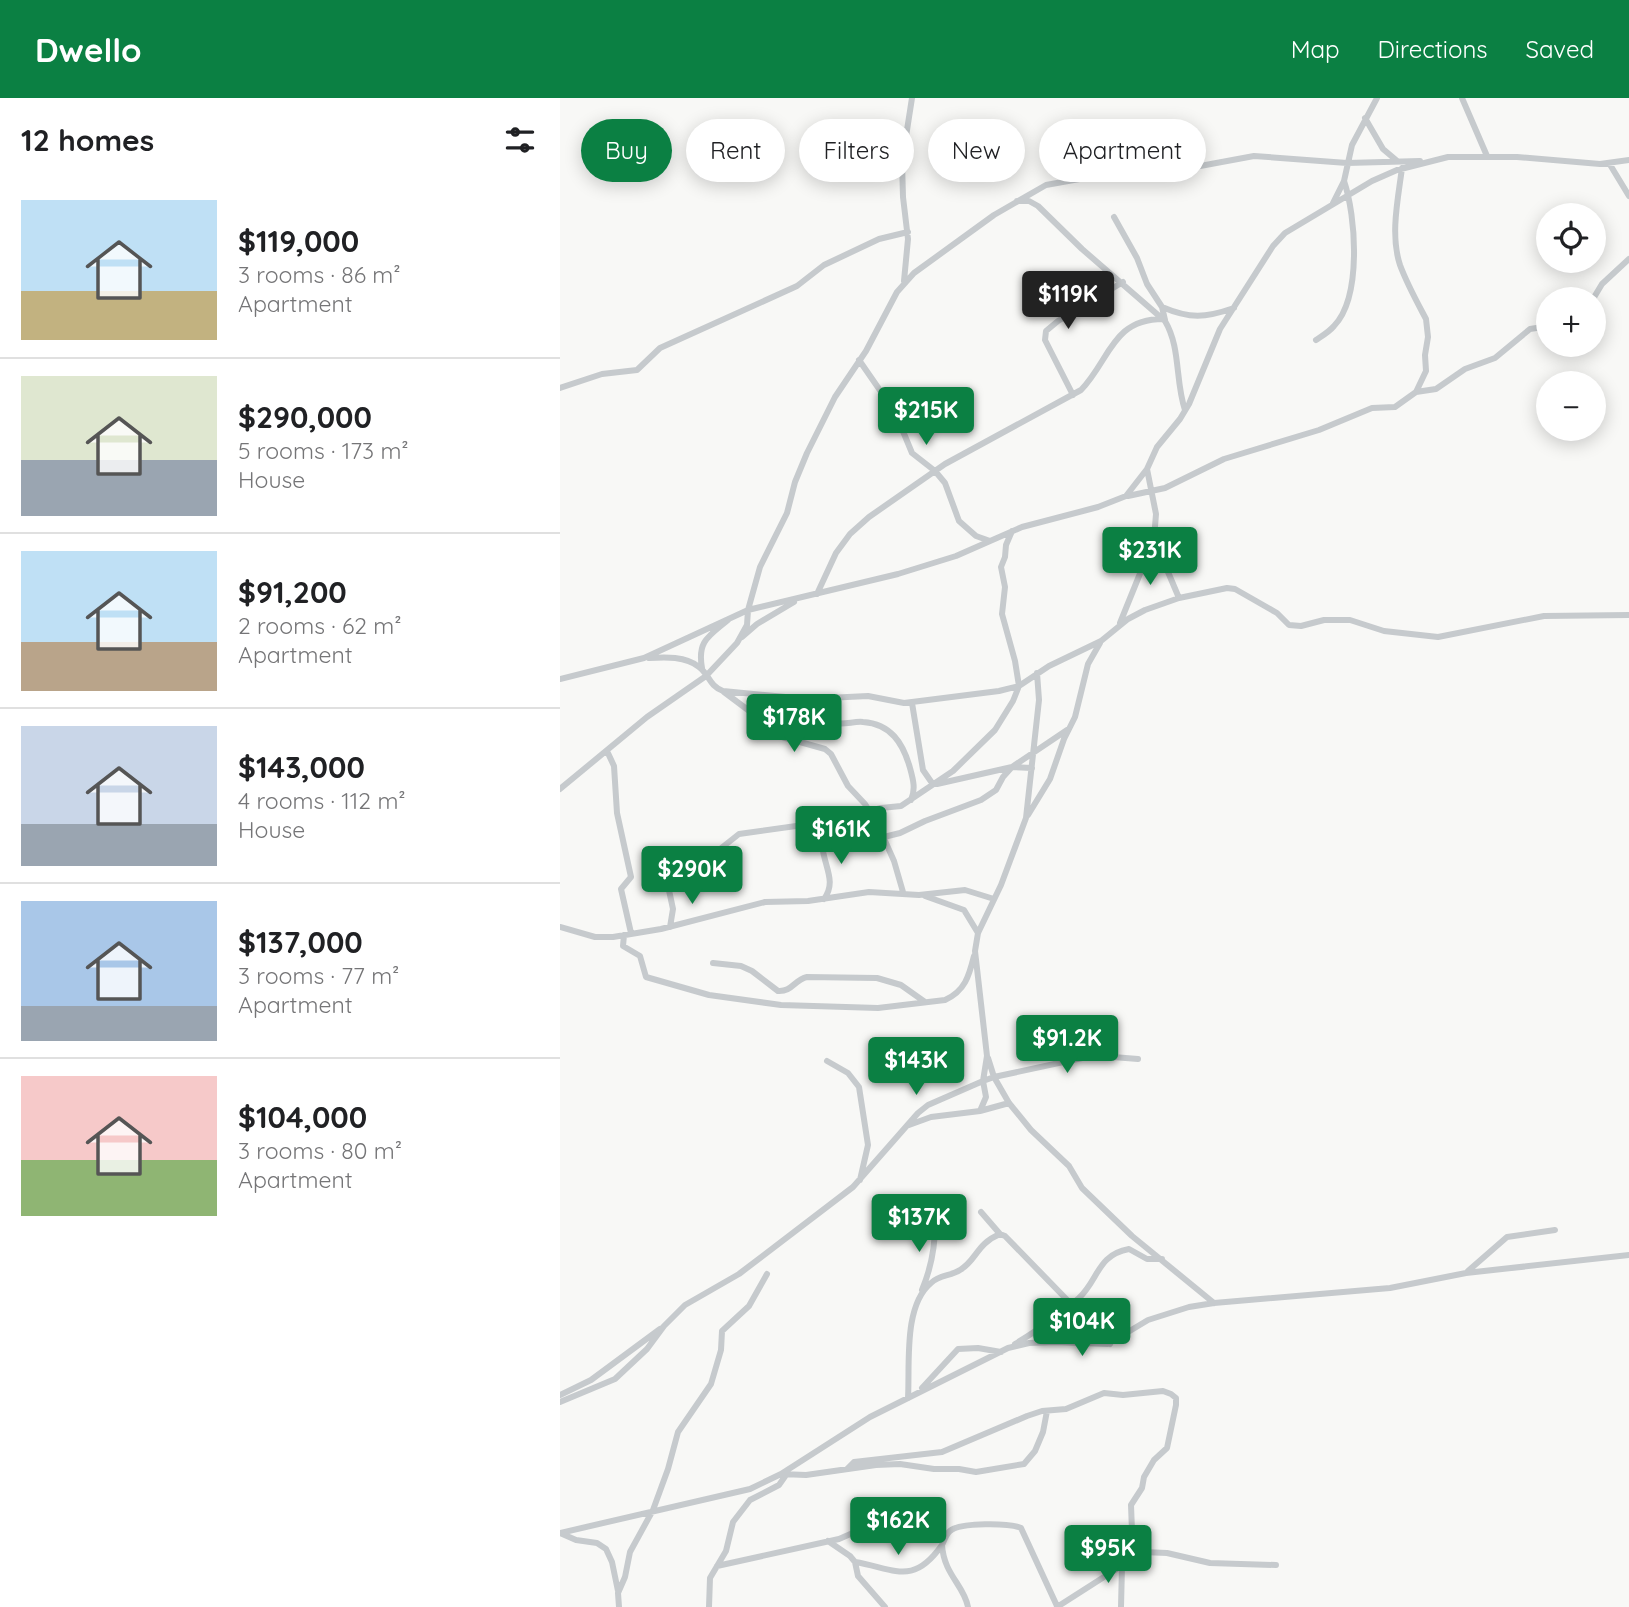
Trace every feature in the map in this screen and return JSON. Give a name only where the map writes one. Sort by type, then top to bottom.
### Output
[{"type":"street","points":[[903,283],[908,232],[902,162],[912,98]]},
{"type":"street","points":[[1330,208],[1344,181],[1347,163],[1365,118],[1377,98]]},
{"type":"street","points":[[1462,98],[1487,156]]},
{"type":"street","points":[[1365,118],[1383,149],[1396,160]]},
{"type":"street","points":[[738,640],[747,625],[748,610],[760,568],[787,513],[800,469],[831,404],[903,283],[1015,201],[1046,185],[1135,169],[1184,169],[1254,156],[1347,163],[1429,161]]},
{"type":"street","points":[[1126,496],[1147,469],[1151,455],[1180,419],[1216,337],[1279,239],[1372,181],[1402,168],[1429,161],[1448,157],[1487,156],[1609,163],[1629,160]]},
{"type":"street","points":[[1609,163],[1629,196]]},
{"type":"street","points":[[560,680],[643,658],[748,610],[898,574],[956,556],[1012,531],[1098,507],[1126,496],[1166,488],[1195,472],[1241,453],[1319,430],[1372,408],[1395,407],[1416,392],[1426,373],[1428,329],[1400,263],[1395,240],[1402,168]]},
{"type":"street","points":[[1317,340],[1335,326],[1342,316],[1352,283],[1355,248],[1349,195],[1344,181]]},
{"type":"street","points":[[1015,201],[1029,201],[1038,206],[1164,320],[1173,336],[1178,385],[1185,410]]},
{"type":"street","points":[[1114,217],[1138,258],[1148,288],[1162,307],[1164,320]]},
{"type":"street","points":[[560,388],[602,374],[636,370],[660,348],[797,286],[814,271],[866,245],[908,232]]},
{"type":"street","points":[[1600,287],[1629,259]]},
{"type":"street","points":[[1073,395],[1045,340],[1046,331],[1123,282]]},
{"type":"street","points":[[1162,307],[1192,317],[1214,315],[1236,307]]},
{"type":"street","points":[[817,594],[836,553],[850,534],[873,514],[935,471],[1081,390],[1092,379],[1111,345],[1130,327],[1147,319],[1164,320]]},
{"type":"street","points":[[1416,392],[1436,389],[1465,369],[1500,354],[1530,329],[1536,328]]},
{"type":"street","points":[[859,360],[895,412],[912,453],[935,471],[945,483],[960,521],[976,536],[991,541]]},
{"type":"street","points":[[1119,625],[1154,538],[1156,514],[1147,469]]},
{"type":"street","points":[[670,927],[673,909],[668,877],[669,872],[680,862],[715,853],[739,834],[821,823],[910,802],[937,784],[995,730],[1013,702],[1019,686],[1002,614],[1005,587],[1001,567],[1012,531]]},
{"type":"street","points":[[1154,538],[1179,598]]},
{"type":"street","points":[[723,691],[806,699],[857,695],[912,703],[974,696],[1019,686],[1037,673],[1101,641],[1119,625],[1145,610],[1179,598],[1227,588],[1235,589],[1277,613],[1289,625],[1301,626],[1324,620],[1350,620],[1384,631],[1438,638],[1544,616],[1629,615]]},
{"type":"street","points":[[560,789],[704,673],[757,624],[802,598]]},
{"type":"street","points":[[704,673],[699,651],[731,617]]},
{"type":"street","points":[[607,751],[614,766],[617,813],[631,873],[630,879],[621,889],[627,934],[623,946],[640,956],[646,977],[709,995],[781,1005],[878,1008],[945,1000],[958,991],[968,978],[978,933],[1001,885],[1026,818],[1050,779],[1078,708],[1088,663],[1101,641]]},
{"type":"street","points":[[643,658],[672,657],[698,666],[712,685],[752,713],[775,735],[829,751],[852,793],[870,811],[884,837],[903,892]]},
{"type":"street","points":[[1026,818],[1039,700],[1037,673]]},
{"type":"street","points":[[806,699],[820,707],[835,723],[864,722],[894,734],[905,752],[914,785],[910,802]]},
{"type":"street","points":[[912,703],[923,770],[929,780],[937,784],[1012,767],[1032,768]]},
{"type":"street","points":[[884,837],[981,800],[996,790],[1012,767],[1068,730]]},
{"type":"street","points":[[821,823],[823,851],[831,883],[824,899]]},
{"type":"street","points":[[919,895],[965,890],[994,899]]},
{"type":"street","points":[[560,927],[595,937],[627,934],[670,927],[765,902],[824,899],[869,892],[903,892],[964,910],[978,933]]},
{"type":"street","points":[[975,951],[987,1056],[994,1077],[1009,1102],[1031,1130],[1069,1166],[1090,1196],[1132,1236],[1214,1303]]},
{"type":"street","points":[[713,962],[752,971],[778,991],[788,990],[799,979],[807,977],[859,976],[901,985],[925,1002]]},
{"type":"street","points":[[980,1111],[986,1097],[983,1082],[987,1056]]},
{"type":"street","points":[[560,1395],[591,1380],[664,1326],[685,1305],[739,1274],[859,1182],[903,1128],[928,1105],[994,1077],[1082,1058],[1138,1059]]},
{"type":"street","points":[[827,1061],[848,1073],[859,1087],[868,1129],[868,1145],[859,1182]]},
{"type":"street","points":[[903,1128],[931,1116],[980,1111],[1009,1102]]},
{"type":"street","points":[[981,1212],[1110,1344]]},
{"type":"street","points":[[908,1398],[912,1315],[930,1270],[936,1238],[934,1217]]},
{"type":"street","points":[[1466,1273],[1507,1237],[1555,1230]]},
{"type":"street","points":[[921,1294],[931,1283],[961,1270],[980,1246],[989,1238],[1000,1234]]},
{"type":"street","points":[[560,1533],[750,1489],[784,1475],[870,1417],[1005,1350],[1055,1318],[1084,1293],[1103,1262],[1119,1251],[1129,1249],[1147,1259],[1162,1259]]},
{"type":"street","points":[[918,1392],[958,1349],[964,1347],[1005,1350],[1029,1343],[1110,1344],[1148,1320],[1189,1307],[1390,1288],[1466,1273],[1629,1255]]},
{"type":"street","points":[[618,1593],[625,1577],[633,1543],[653,1510],[678,1432],[711,1384],[721,1350],[722,1331],[750,1306],[767,1274]]},
{"type":"street","points":[[560,1402],[615,1378],[647,1349],[664,1326]]},
{"type":"street","points":[[847,1469],[854,1462],[942,1452],[1001,1426],[1047,1411],[1066,1409],[1106,1392],[1123,1395],[1163,1391],[1176,1398],[1176,1405],[1167,1448],[1154,1460],[1131,1505],[1133,1558]]},
{"type":"street","points":[[784,1475],[900,1464],[976,1472],[1026,1463],[1044,1432],[1047,1411]]},
{"type":"street","points":[[709,1607],[710,1578],[726,1551],[733,1522],[750,1500],[779,1485],[784,1475]]},
{"type":"street","points":[[717,1566],[828,1541],[878,1522]]},
{"type":"street","points":[[855,1562],[890,1571],[913,1571],[928,1564],[950,1531],[957,1527],[981,1524],[1018,1526],[1057,1607],[1143,1552],[1167,1553],[1210,1563],[1276,1565]]},
{"type":"street","points":[[560,1533],[576,1540],[597,1543],[606,1549],[612,1562],[620,1607]]},
{"type":"street","points":[[828,1541],[850,1556],[859,1576],[885,1607]]},
{"type":"street","points":[[942,1545],[948,1571],[966,1599],[968,1607]]},
{"type":"street","points":[[928,1564],[948,1571]]},
{"type":"street","points":[[1121,1607],[1122,1566]]}]
